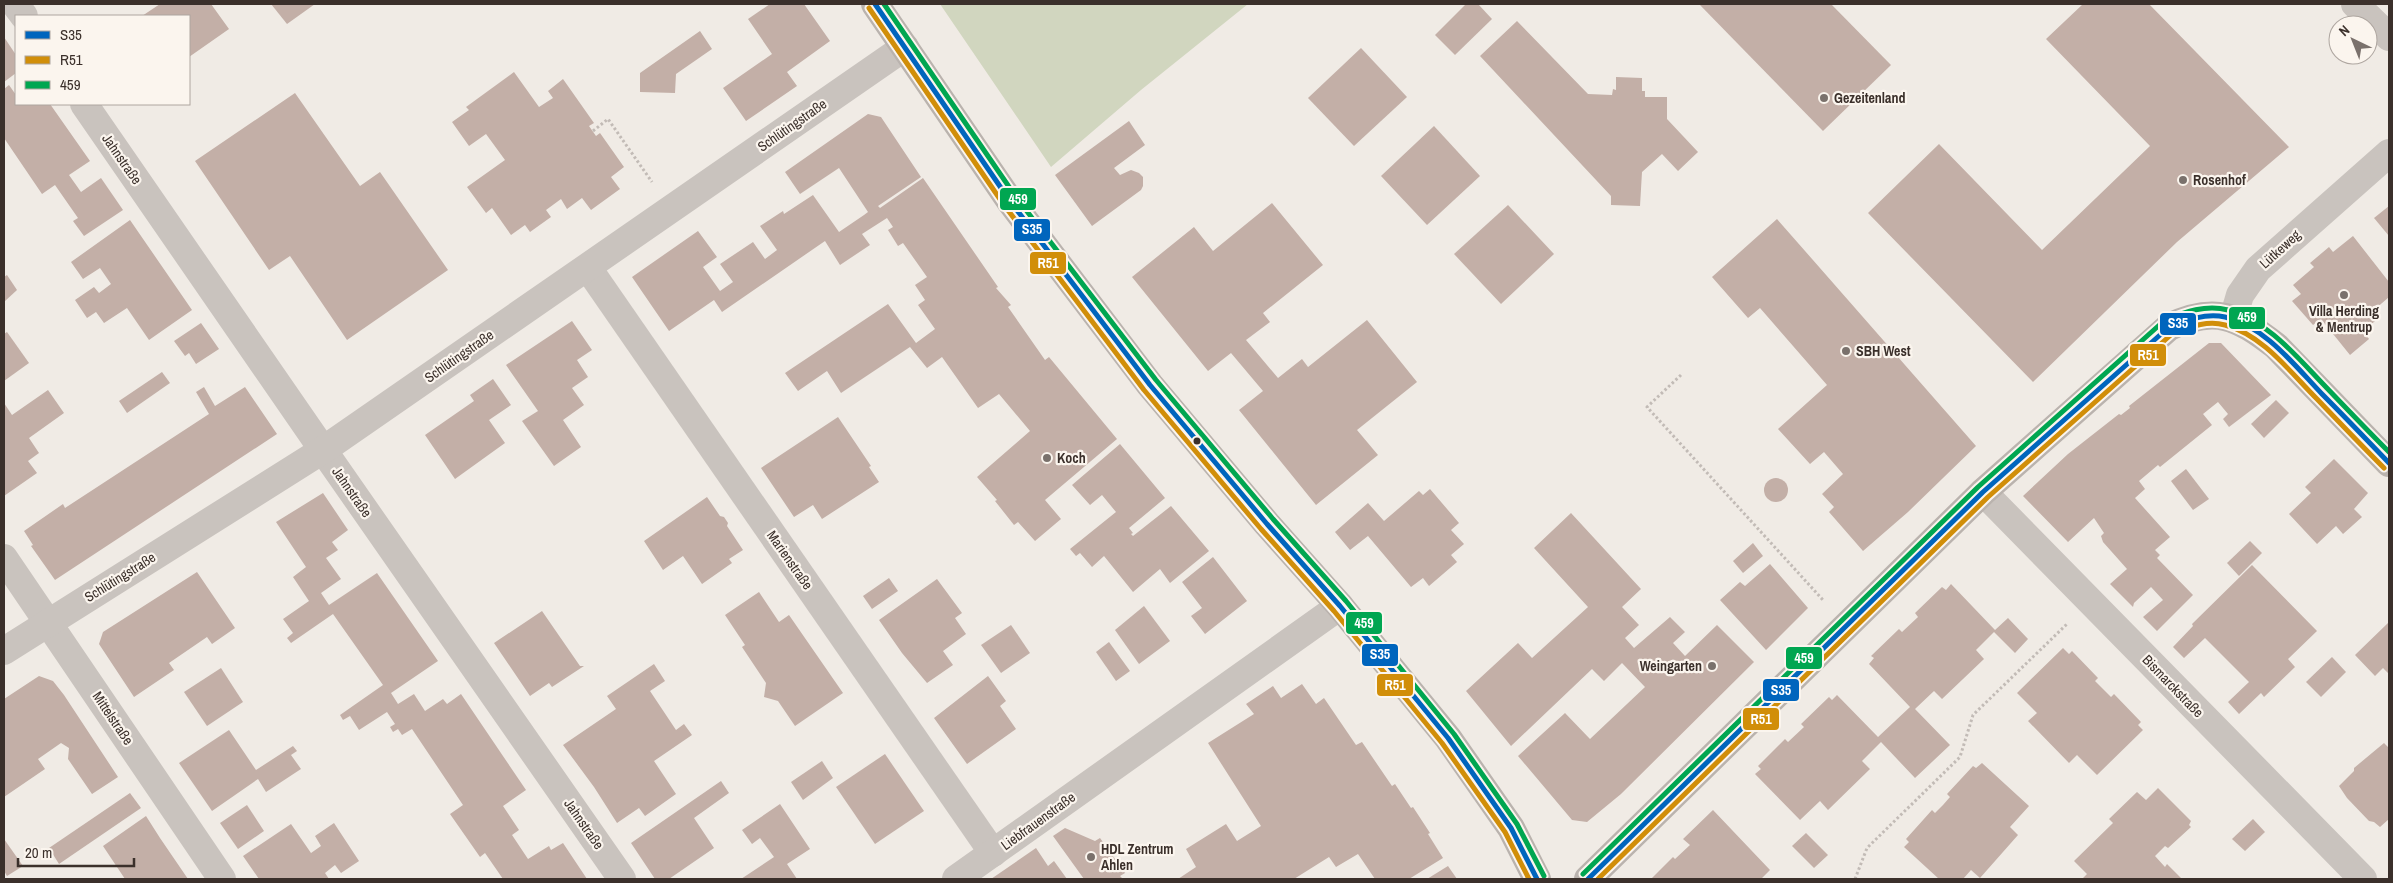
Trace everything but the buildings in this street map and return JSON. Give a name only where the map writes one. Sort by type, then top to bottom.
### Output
[{"type":"street","points":[[15,4],[23,15]]},
{"type":"street","points":[[875,4],[1010,201],[1126,355],[1267,524],[1340,606],[1448,738],[1511,828],[1538,879]]},
{"type":"street","points":[[2355,4],[2389,37]]},
{"type":"street","name":"Schlütingstraße","points":[[4,651],[322,450],[588,268],[905,47]]},
{"type":"street","name":"Jahnstraße","points":[[85,105],[322,450],[622,879]]},
{"type":"street","name":"Lütkeweg","points":[[2233,319],[2240,294],[2258,268],[2389,153]]},
{"type":"street","name":"Marienstraße","points":[[588,268],[993,853]]},
{"type":"street","points":[[1588,879],[1983,492],[2169,327],[2189,317],[2213,314],[2233,319],[2256,330],[2276,346],[2389,463]]},
{"type":"street","name":"Bismarckstraße","points":[[1983,492],[2363,879]]},
{"type":"street","name":"Mittelstraße","points":[[4,558],[222,879]]},
{"type":"street","name":"Liebfrauenstraße","points":[[956,879],[1340,606]]},
{"type":"path","points":[[593,131],[608,119],[672,209]]},
{"type":"path","points":[[1681,375],[1647,407],[1846,627]]},
{"type":"path","points":[[1855,879],[1867,848],[1960,757],[1973,715],[2091,601]]},
{"type":"green space","points":[[940,4],[1248,4],[1141,90],[1051,167]]},
{"type":"transit line","name":"S35","points":[[875,4],[1010,201],[1150,385],[1267,524],[1340,606],[1448,738],[1511,828],[1537,879]]},
{"type":"transit line","name":"459","points":[[884,4],[1016,197],[1156,380],[1273,519],[1346,601],[1454,734],[1517,824],[1544,876]]},
{"type":"transit line","name":"R51","points":[[869,8],[1004,205],[1144,390],[1261,529],[1334,611],[1442,743],[1505,832],[1529,879]]},
{"type":"transit line","name":"459","points":[[1583,874],[1978,487],[2165,320],[2204,308],[2220,308],[2256,322],[2292,351],[2389,452]]},
{"type":"transit line","name":"S35","points":[[1588,879],[1983,492],[2169,327],[2196,318],[2218,316],[2240,322],[2253,329],[2278,348],[2389,463]]},
{"type":"transit line","name":"R51","points":[[1598,879],[1988,497],[2173,333],[2212,323],[2225,325],[2252,337],[2286,366],[2384,468]]},
{"type":"place","name":"Gezeitenland","points":[[1824,98]]},
{"type":"place","name":"Rosenhof","points":[[2183,180]]},
{"type":"place","name":"Villa Herding & Mentrup","points":[[2344,295]]},
{"type":"place","name":"SBH West","points":[[1846,351]]},
{"type":"place","name":"Koch","points":[[1047,458]]},
{"type":"place","name":"Weingarten","points":[[1712,666]]},
{"type":"place","name":"HDL Zentrum Ahlen","points":[[1091,857]]}]
